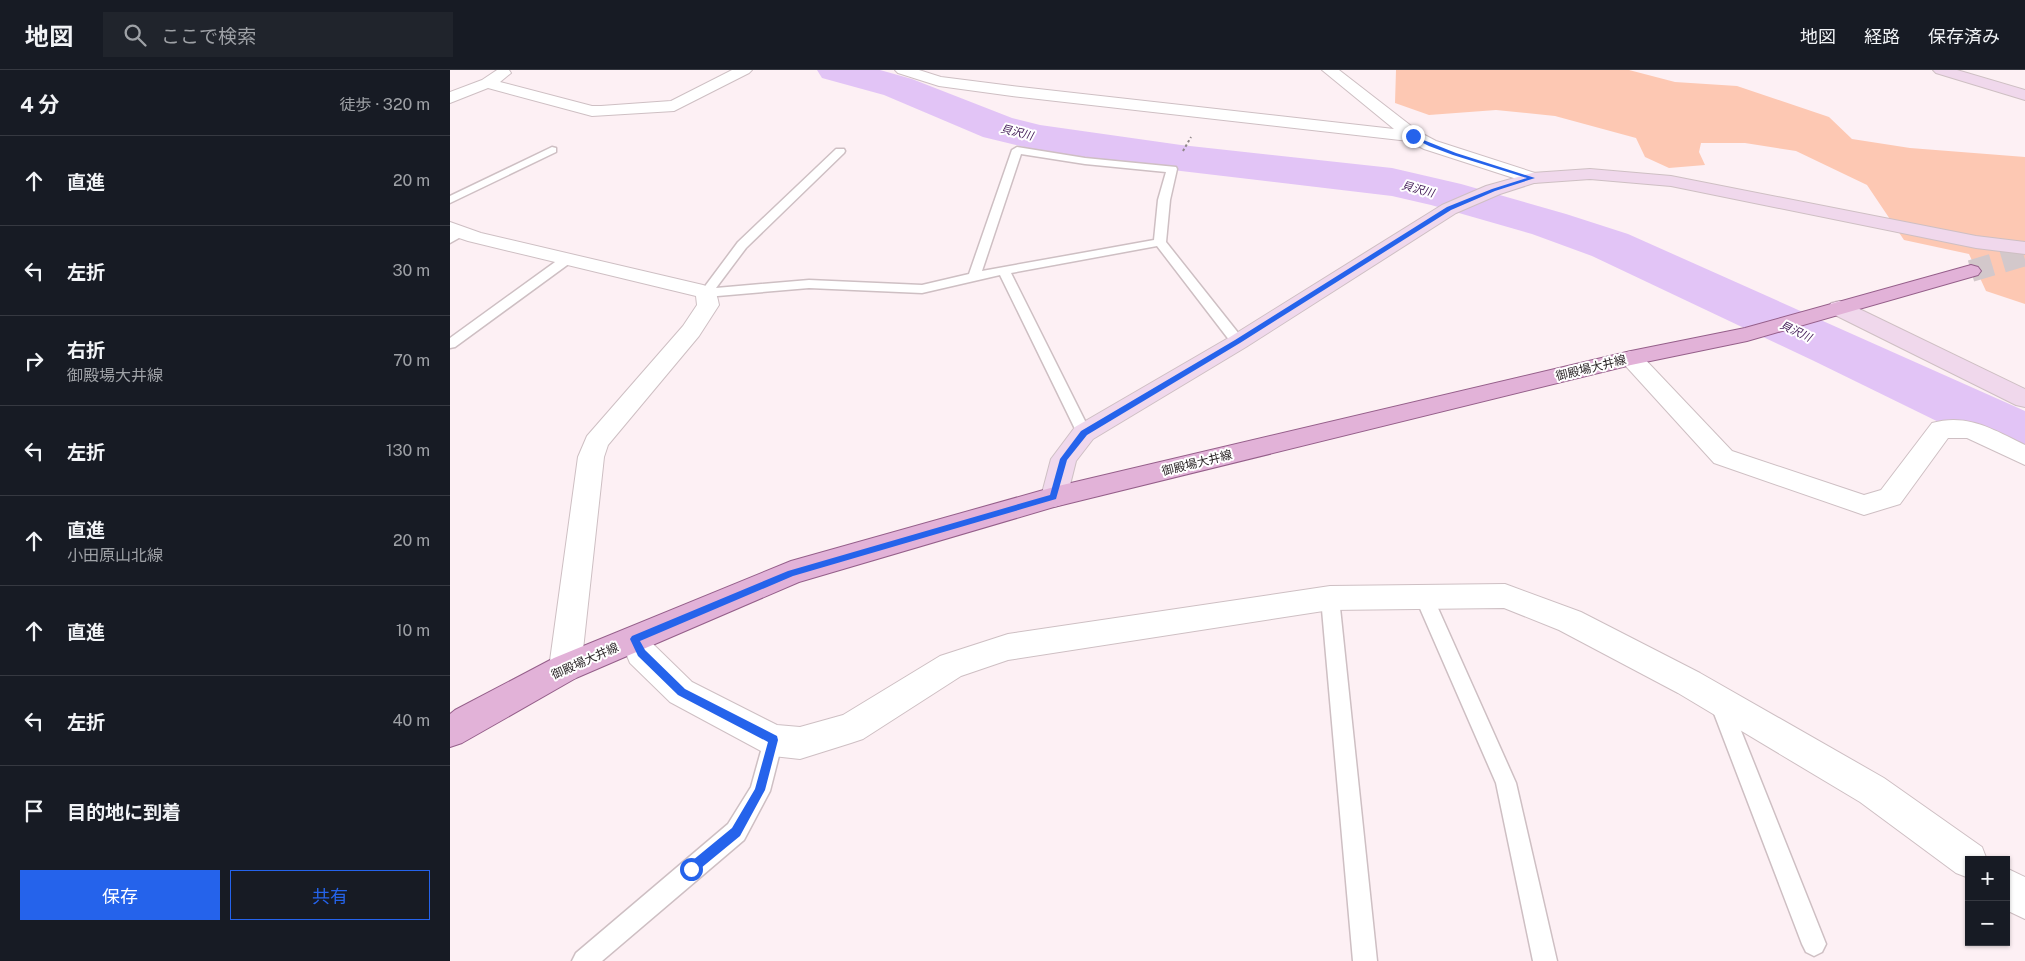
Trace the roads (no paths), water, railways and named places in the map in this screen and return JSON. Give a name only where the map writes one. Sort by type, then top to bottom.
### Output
[{"type":"main road","name":"御殿場大井線","points":[[450,732],[565,668],[791,573],[1054,497],[1631,358],[1747,334],[1971,271]]},
{"type":"street","points":[[450,98],[487,84],[510,70]]},
{"type":"street","points":[[487,84],[592,111],[602,111],[674,106],[744,70]]},
{"type":"street","points":[[903,70],[939,80],[1012,91],[1413,136]]},
{"type":"street","points":[[1330,70],[1413,136],[1430,145],[1455,154],[1532,178]]},
{"type":"street","points":[[1941,70],[2025,95]]},
{"type":"street","points":[[1054,497],[1064,459],[1084,433],[1238,342],[1449,209],[1494,190],[1532,178],[1590,174],[1671,182],[1976,242],[2025,248]]},
{"type":"street","points":[[454,233],[706,293],[708,305],[691,331],[596,442],[591,457],[565,668]]},
{"type":"street","points":[[1839,308],[2025,399]]},
{"type":"street","points":[[1631,358],[1723,457],[1864,505],[1890,498],[1941,430],[1971,430],[2025,456]]},
{"type":"street","points":[[635,639],[641,653],[681,692],[773,740],[800,743],[851,728],[950,666],[1008,647],[1330,598],[1505,596],[1570,621],[1720,701],[1872,790],[1965,857]]},
{"type":"street","points":[[2010,890],[2025,900]]},
{"type":"lane","points":[[450,200],[552,150]]},
{"type":"lane","points":[[974,276],[1017,150],[1085,161],[1172,169],[1164,200],[1160,242],[1238,342]]},
{"type":"lane","points":[[706,293],[742,246],[840,151]]},
{"type":"lane","points":[[706,293],[809,284],[922,289],[974,276],[1160,242]]},
{"type":"lane","points":[[450,344],[566,260]]},
{"type":"lane","points":[[1004,271],[1084,433]]},
{"type":"lane","points":[[1424,597],[1506,782],[1545,961]]},
{"type":"lane","points":[[1330,598],[1365,961]]},
{"type":"lane","points":[[1720,701],[1814,944]]},
{"type":"lane","points":[[584,961],[736,832],[760,790],[773,740]]},
{"type":"waterway","name":"貝沢川","points":[[836,70],[898,87],[998,128],[1040,138],[1181,158],[1392,182],[1444,194],[1549,224],[1610,245],[2025,437]]},
{"type":"tunnel","points":[[1971,271],[2025,255]]}]
